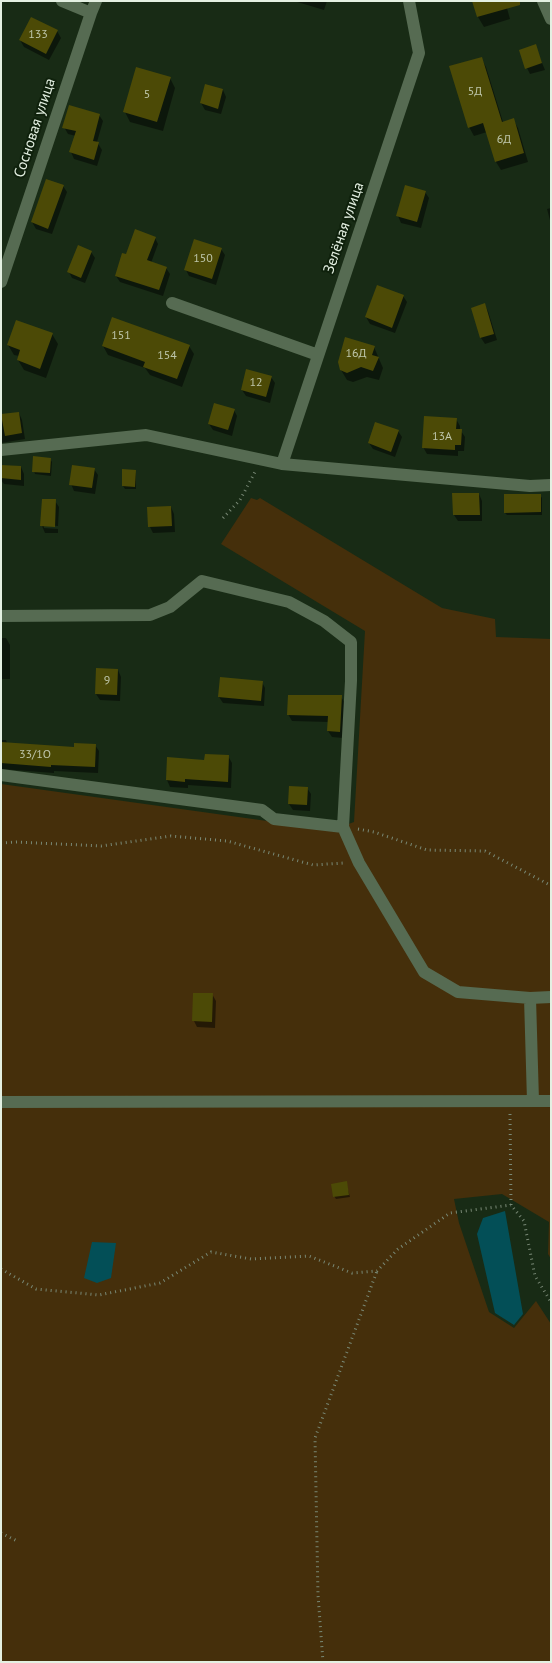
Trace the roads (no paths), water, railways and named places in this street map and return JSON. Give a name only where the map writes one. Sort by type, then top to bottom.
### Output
[{"type":"street","points":[[62,1],[93,7]]},
{"type":"street","name":"Зелёная улица","points":[[282,464],[419,53],[408,1]]},
{"type":"street","points":[[543,1],[551,19]]},
{"type":"street","name":"Сосновая улица","points":[[1,282],[93,7]]},
{"type":"street","points":[[172,303],[318,355]]},
{"type":"street","points":[[1,450],[146,434],[282,464],[530,486],[551,485]]},
{"type":"street","points":[[1,616],[150,615],[170,607],[202,581],[289,602],[324,621],[351,642],[351,681],[342,827],[359,863],[424,972],[458,992],[530,998],[551,997]]},
{"type":"street","points":[[1,775],[262,810],[274,818],[342,827]]},
{"type":"street","points":[[530,998],[533,1101]]},
{"type":"street","points":[[1,1102],[551,1101]]},
{"type":"water","points":[[505,1211],[523,1314],[514,1325],[495,1313],[477,1234],[483,1218]]},
{"type":"water","points":[[92,1242],[116,1243],[111,1278],[97,1283],[84,1278]]}]
